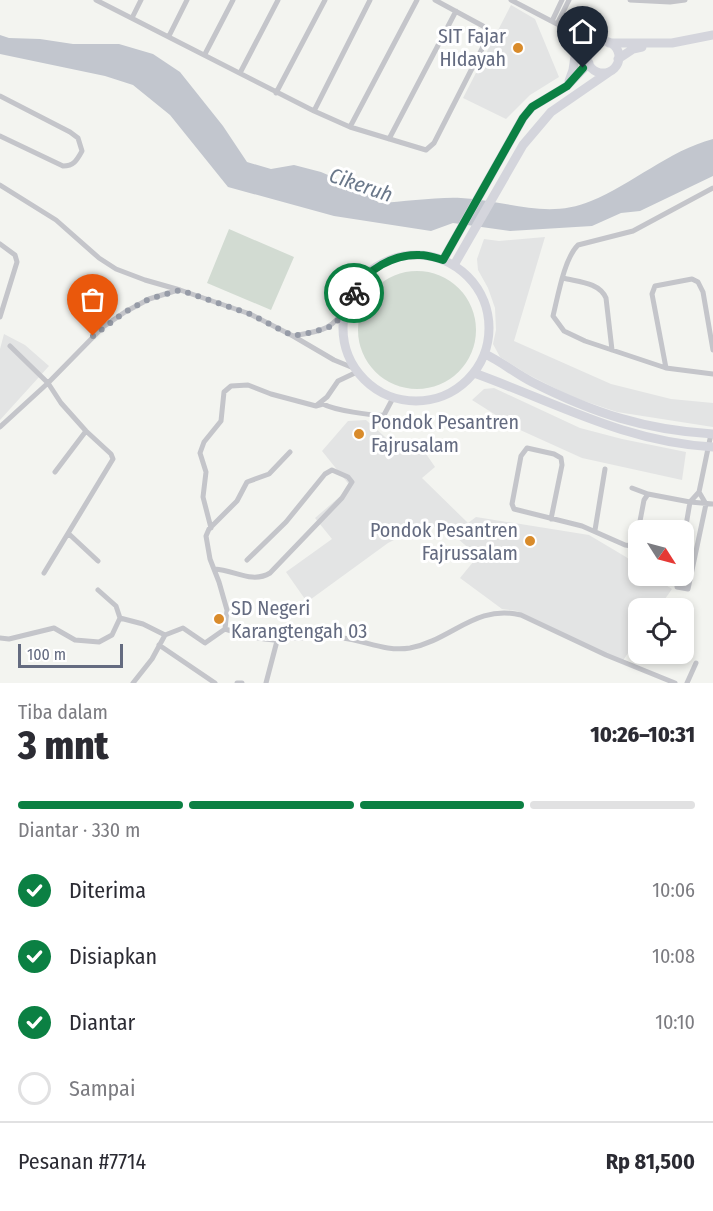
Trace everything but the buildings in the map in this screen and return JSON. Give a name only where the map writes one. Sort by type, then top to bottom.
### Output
[{"type":"main road","points":[[443,260],[523,118],[537,104],[567,86],[588,59],[590,48],[605,42],[656,44],[692,41],[713,35]]},
{"type":"main road","points":[[454,265],[523,145],[540,124],[558,107],[615,67],[618,59],[617,51],[605,42]]},
{"type":"main road","points":[[567,86],[573,70],[577,43]]},
{"type":"main road","points":[[618,59],[633,49],[656,44]]},
{"type":"main road","points":[[588,59],[597,72],[609,72]]},
{"type":"main road","points":[[420,255],[443,260],[454,265],[470,278],[482,294],[488,314],[489,334],[484,354],[474,373],[461,386],[437,398],[410,401],[393,398],[379,392],[357,371],[348,355],[343,331],[347,306],[358,285],[375,268],[396,258],[408,256],[420,255]]},
{"type":"main road","points":[[484,354],[564,398],[633,423],[664,430],[712,434]]},
{"type":"main road","points":[[474,373],[524,391],[567,412],[632,434],[669,442],[711,447]]},
{"type":"street","points":[[96,0],[314,111],[350,127],[426,150],[434,143],[488,37],[488,31],[483,26],[435,0]]},
{"type":"street","points":[[132,18],[141,0]]},
{"type":"street","points":[[169,36],[187,0]]},
{"type":"street","points":[[204,54],[233,0]]},
{"type":"street","points":[[240,73],[278,0]]},
{"type":"street","points":[[276,93],[325,0]]},
{"type":"street","points":[[314,111],[370,0]]},
{"type":"street","points":[[350,127],[417,0]]},
{"type":"street","points":[[511,0],[570,30],[605,42]]},
{"type":"street","points":[[554,22],[562,0]]},
{"type":"street","points":[[554,22],[569,0]]},
{"type":"street","points":[[630,0],[670,2],[685,0]]},
{"type":"street","points":[[389,139],[456,11]]},
{"type":"street","points":[[570,30],[588,59]]},
{"type":"street","points":[[0,96],[70,132],[78,138],[82,151],[72,164],[63,166],[0,136]]},
{"type":"street","points":[[0,185],[56,220],[106,264],[145,280],[250,314],[357,371]]},
{"type":"street","points":[[713,188],[633,231],[578,245],[573,251],[563,278],[553,316],[564,331],[612,350],[666,368],[713,374]]},
{"type":"street","points":[[0,244],[15,255],[17,262],[0,316]]},
{"type":"street","points":[[563,278],[594,286],[602,291],[606,298],[612,350]]},
{"type":"street","points":[[666,368],[652,292],[656,286],[695,280],[700,285],[713,350]]},
{"type":"street","points":[[0,427],[103,327],[149,299],[180,290]]},
{"type":"street","points":[[293,336],[332,326],[347,306]]},
{"type":"street","points":[[10,346],[48,382],[61,403],[111,454],[113,459],[44,573]]},
{"type":"street","points":[[316,406],[327,397],[338,381],[357,371]]},
{"type":"street","points":[[211,528],[203,498],[206,472],[200,453],[204,442],[221,421],[224,392],[231,386],[248,385],[271,394],[316,406],[323,404],[340,410],[376,416],[384,415],[393,398]]},
{"type":"street","points":[[55,472],[86,431]]},
{"type":"street","points":[[687,520],[690,502],[699,492],[711,447],[712,434]]},
{"type":"street","points":[[551,519],[562,465],[561,458],[554,454],[527,448],[521,456],[513,508],[551,519],[595,530],[625,545],[635,544],[644,498],[648,494]]},
{"type":"street","points":[[225,630],[226,610],[206,546],[206,536],[237,501],[247,482],[269,474],[290,452]]},
{"type":"street","points":[[595,530],[605,469]]},
{"type":"street","points":[[215,569],[252,578],[262,578],[270,573],[342,498],[352,482],[348,477],[332,470],[325,474],[286,522],[247,560]]},
{"type":"street","points":[[632,488],[648,494],[710,504]]},
{"type":"street","points":[[699,492],[710,504]]},
{"type":"street","points":[[694,566],[710,504]]},
{"type":"street","points":[[69,534],[98,561]]},
{"type":"street","points":[[677,586],[688,589],[689,586]]},
{"type":"street","points":[[0,638],[9,639],[54,628],[75,640],[99,642],[112,635],[120,618],[116,606],[98,590]]},
{"type":"street","points":[[225,630],[277,641],[289,638],[336,638],[399,649],[428,642],[483,615],[512,613],[521,615],[661,680],[675,683]]},
{"type":"street","points":[[120,618],[143,624],[165,635]]},
{"type":"street","points":[[133,683],[152,659],[165,635],[177,628],[183,628],[205,643],[225,630]]},
{"type":"street","points":[[267,683],[277,641]]},
{"type":"street","points":[[159,645],[215,683]]},
{"type":"street","points":[[687,683],[696,663]]},
{"type":"street","points":[[237,683],[242,683]]},
{"type":"shaded area","name":"SIT Fajar HIdayah","points":[[511,5],[535,19],[559,77],[530,95],[506,119],[463,98]]},
{"type":"shaded area","points":[[0,35],[9,38],[40,39],[73,44],[119,44],[153,54],[180,72],[223,126],[247,162],[271,169],[294,165],[321,172],[363,190],[379,203],[461,198],[542,209],[575,206],[606,194],[681,151],[713,139],[713,176],[640,211],[621,213],[592,226],[510,231],[453,223],[431,231],[334,216],[228,187],[170,115],[133,85],[105,76],[0,54]]},
{"type":"shaded area","points":[[229,229],[294,257],[271,310],[207,283]]},
{"type":"shaded area","points":[[545,237],[514,341],[611,384],[671,399],[713,403],[713,427],[617,412],[572,397],[500,357],[493,344],[496,330],[495,308],[478,270],[477,259],[484,239],[499,241]]},
{"type":"shaded area","points":[[417,271],[428,272],[450,281],[466,297],[475,319],[475,341],[466,363],[450,379],[428,388],[417,389],[406,388],[384,379],[368,363],[359,341],[358,330],[359,319],[368,297],[384,281],[406,272]]},
{"type":"shaded area","points":[[4,334],[25,345],[49,366],[0,420],[0,349]]},
{"type":"shaded area","points":[[494,388],[580,428],[686,452],[682,480],[582,458],[518,429],[472,400],[484,389]]},
{"type":"shaded area","name":"Pondok Pesantren Fajrussalam","points":[[366,420],[403,453],[418,442],[435,467],[422,478],[468,523],[476,517],[589,535],[628,559],[628,586],[667,586],[672,589],[666,598],[628,598],[628,653],[622,662],[567,639],[517,611],[502,609],[460,578],[478,556],[444,527],[422,526],[388,543],[307,602],[286,572],[332,539],[315,518],[351,487],[322,451],[348,421]]},
{"type":"way so far","points":[[93,336],[125,312],[149,299],[180,290],[250,314],[293,336],[332,326],[340,318],[354,293]]},
{"type":"place","name":"SIT Fajar HIdayah","points":[[518,48]]},
{"type":"place","name":"Pondok Pesantren Fajrusalam","points":[[359,434]]},
{"type":"place","name":"Pondok Pesantren Fajrussalam","points":[[530,541]]},
{"type":"place","name":"SD Negeri Karangtengah 03","points":[[219,619]]},
{"type":"route","points":[[354,293],[358,285],[375,268],[396,258],[420,255],[443,260],[516,127],[532,107],[561,91],[583,68]]},
{"type":"water label","name":"Cikeruh","points":[[361,185]]}]
